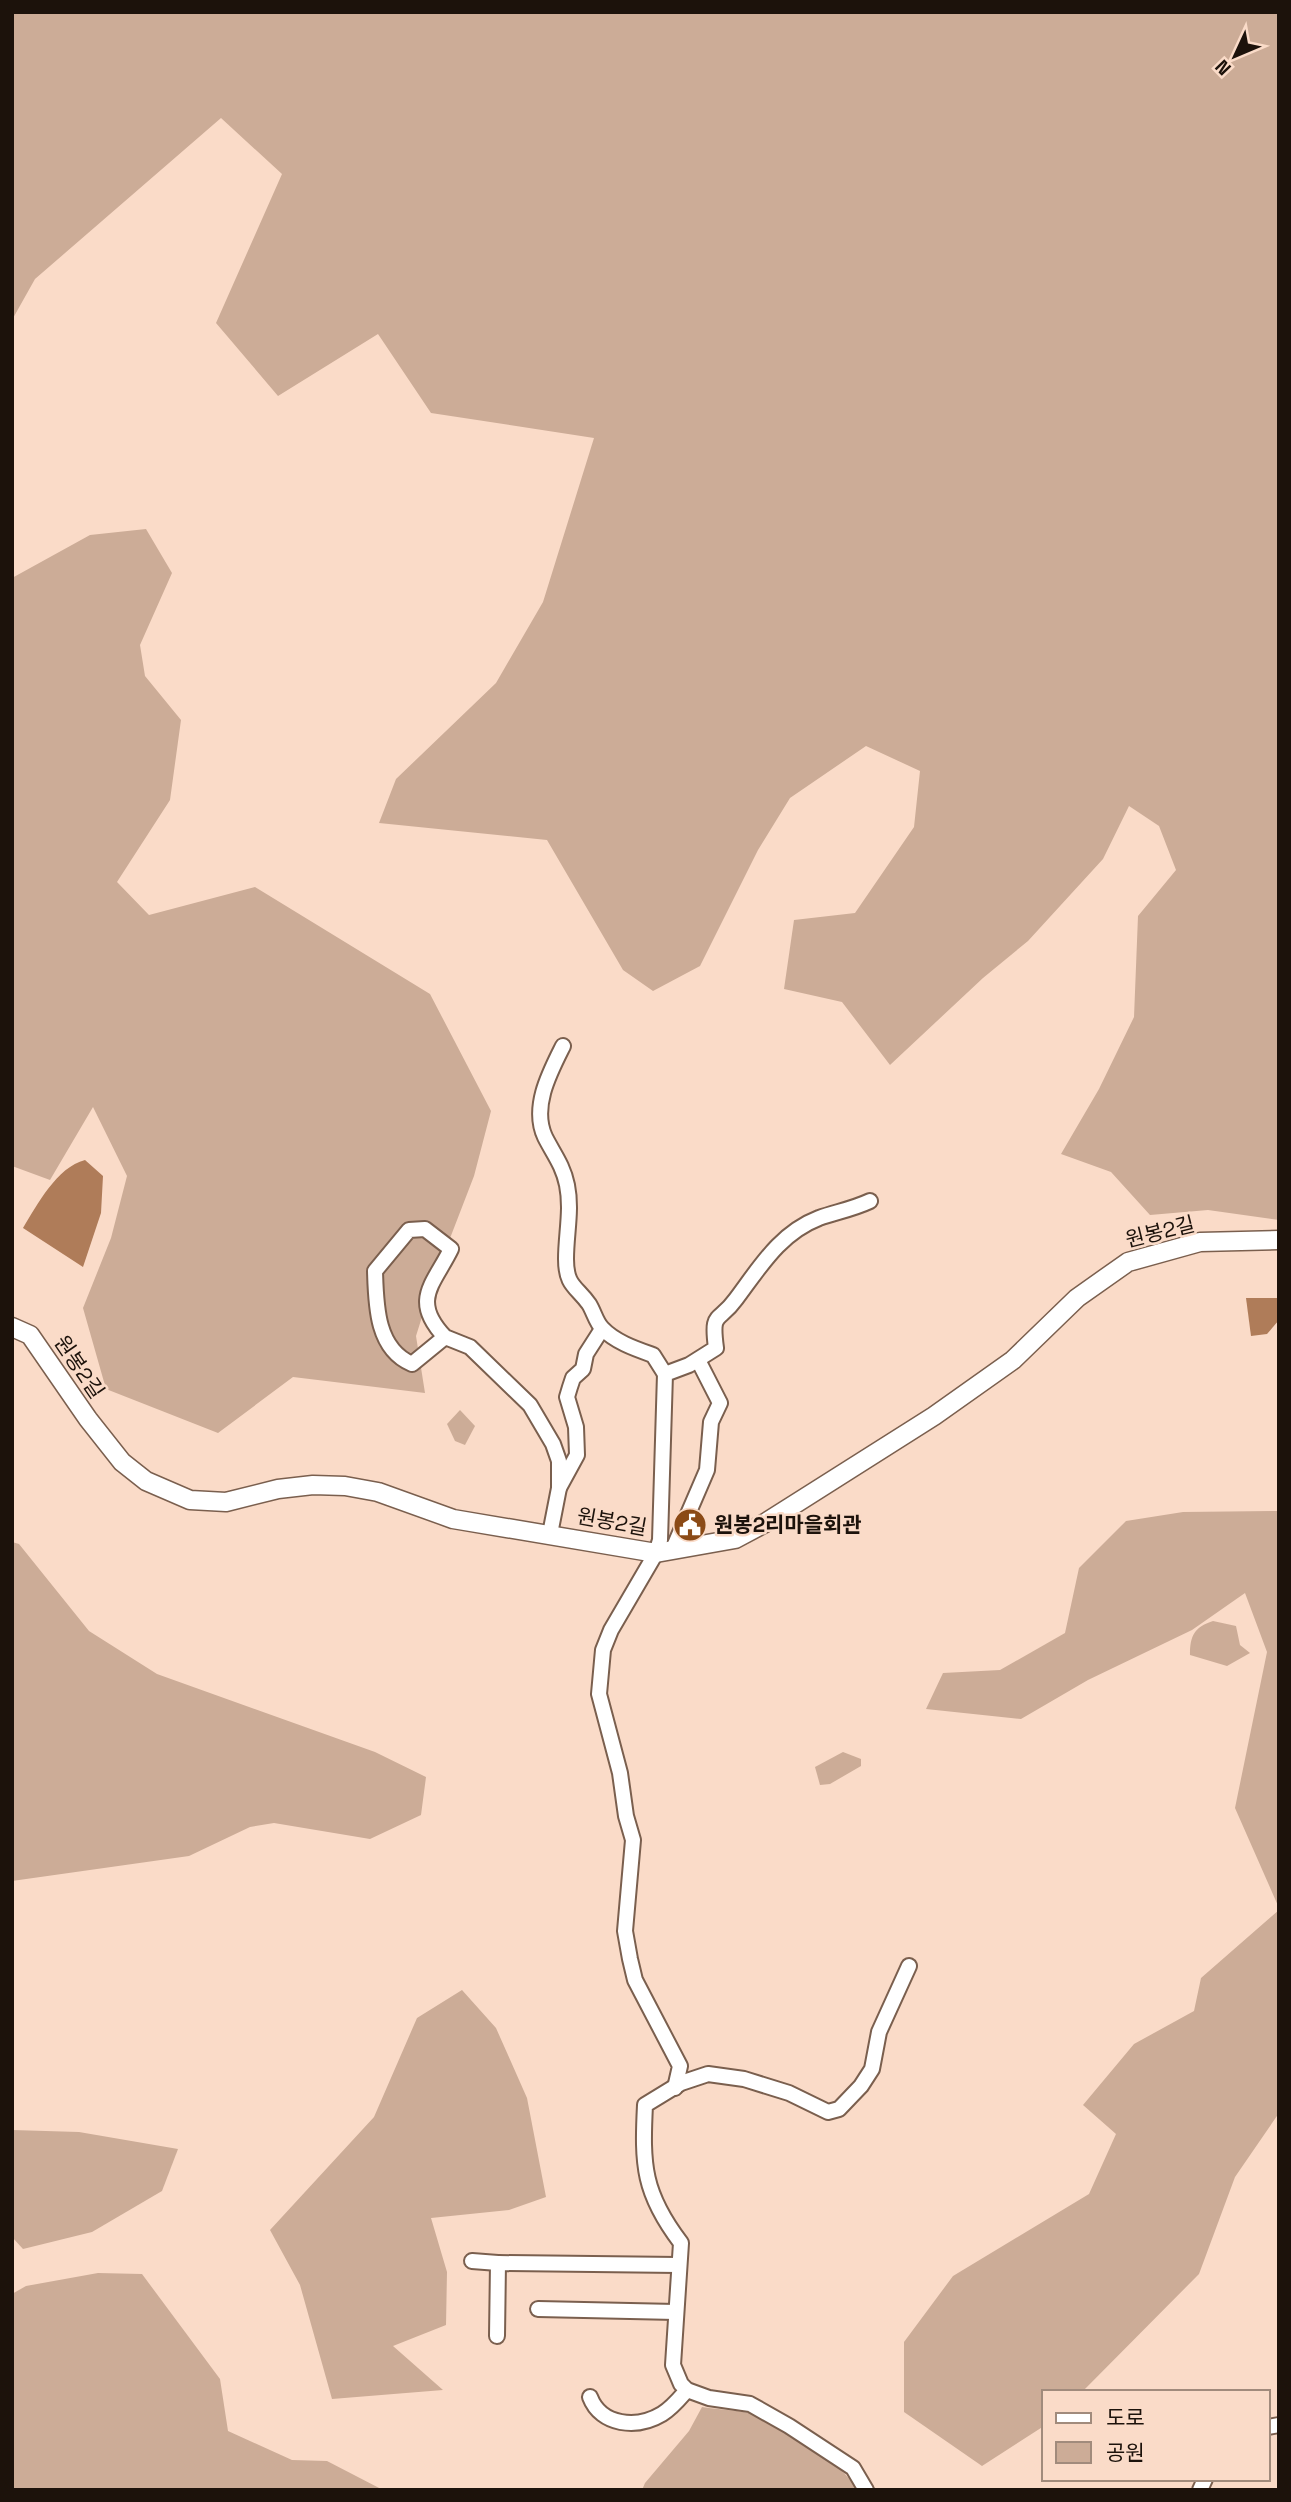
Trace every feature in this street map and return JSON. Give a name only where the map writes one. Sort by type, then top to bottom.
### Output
[{"type":"main road","name":"원봉2길","points":[[12,1327],[30,1335],[88,1419],[122,1462],[146,1481],[170,1493],[199,1502],[226,1502],[278,1489],[313,1485],[345,1486],[378,1492],[453,1519],[665,1551],[735,1539],[797,1503],[934,1416],[1013,1360],[1077,1298],[1128,1262],[1200,1242],[1279,1240]]},
{"type":"street","points":[[564,1046],[543,1093],[540,1121],[546,1138],[558,1156],[568,1187],[566,1260],[569,1283],[590,1305],[602,1329],[631,1347],[653,1355],[664,1374],[665,1551]]},
{"type":"street","points":[[664,1374],[698,1360],[716,1348],[713,1324],[719,1314],[735,1302],[757,1267],[782,1241],[819,1218],[850,1210],[870,1201]]},
{"type":"street","points":[[445,1337],[412,1364],[397,1358],[383,1335],[376,1301],[374,1271],[409,1230],[425,1229],[452,1249],[426,1290],[429,1313],[445,1337],[470,1347],[530,1405],[553,1444],[559,1461],[559,1488],[550,1534]]},
{"type":"street","points":[[559,1488],[577,1455],[576,1427],[567,1398],[573,1378],[583,1369],[586,1354],[602,1329]]},
{"type":"street","points":[[675,2088],[680,2066],[635,1980],[630,1959],[625,1931],[633,1840],[626,1816],[620,1773],[599,1694],[603,1650],[611,1630],[665,1551],[707,1470],[711,1422],[720,1403],[698,1360]]},
{"type":"street","points":[[866,2490],[853,2468],[833,2452],[750,2404],[709,2399],[687,2390],[673,2365],[681,2242],[661,2216],[648,2186],[645,2105],[708,2074],[744,2079],[789,2093],[828,2112],[839,2109],[861,2086],[872,2069],[879,2032],[909,1966]]},
{"type":"street","points":[[472,2261],[678,2265]]},
{"type":"street","points":[[497,2336],[498,2263]]},
{"type":"street","points":[[538,2309],[676,2312]]},
{"type":"street","points":[[590,2397],[601,2415],[612,2422],[625,2423],[661,2414],[687,2390]]},
{"type":"green space","points":[[12,12],[1279,12],[1279,1220],[1208,1210],[1150,1215],[1111,1172],[1061,1154],[1099,1089],[1134,1017],[1138,916],[1176,870],[1159,826],[1129,806],[1103,859],[1028,941],[983,978],[890,1065],[842,1002],[784,989],[794,920],[855,913],[914,827],[920,771],[866,746],[790,798],[758,850],[700,966],[653,991],[623,970],[547,840],[379,823],[396,779],[496,683],[543,602],[594,438],[431,413],[378,334],[278,396],[216,323],[282,174],[221,118],[35,279],[12,320]]},
{"type":"green space","points":[[146,529],[172,573],[140,645],[145,676],[181,720],[170,800],[117,882],[149,915],[255,887],[430,994],[491,1111],[474,1176],[432,1285],[416,1336],[425,1393],[293,1377],[218,1433],[106,1389],[83,1308],[111,1238],[127,1176],[93,1107],[50,1180],[12,1166],[12,578],[90,535]]},
{"type":"green space","points":[[460,1410],[475,1426],[465,1445],[455,1441],[447,1424]]},
{"type":"green space","points":[[1279,1511],[1279,1908],[1235,1808],[1267,1652],[1245,1593],[1192,1630],[1088,1680],[1021,1719],[926,1709],[943,1673],[1000,1670],[1065,1633],[1079,1568],[1126,1521],[1183,1512]]},
{"type":"green space","points":[[12,1542],[19,1544],[89,1631],[157,1674],[375,1752],[426,1777],[421,1815],[370,1839],[274,1823],[250,1827],[189,1856],[12,1881]]},
{"type":"green space","points":[[1213,1621],[1236,1626],[1240,1645],[1250,1653],[1227,1666],[1190,1655],[1194,1633],[1201,1626]]},
{"type":"green space","points":[[843,1752],[861,1759],[861,1766],[830,1784],[820,1785],[815,1767]]},
{"type":"green space","points":[[1279,1910],[1279,2113],[1235,2177],[1199,2274],[1084,2390],[1042,2390],[1042,2427],[982,2466],[904,2412],[904,2342],[953,2276],[1089,2194],[1116,2134],[1083,2105],[1134,2044],[1194,2011],[1201,1978]]},
{"type":"green space","points":[[462,1990],[496,2028],[527,2098],[546,2197],[509,2210],[431,2218],[447,2272],[446,2325],[393,2346],[443,2390],[332,2399],[300,2285],[270,2230],[374,2117],[417,2018]]},
{"type":"green space","points":[[12,2130],[79,2132],[178,2149],[162,2191],[92,2232],[23,2249],[12,2237]]},
{"type":"green space","points":[[98,2273],[142,2274],[220,2379],[228,2431],[292,2460],[327,2461],[383,2490],[12,2490],[12,2294],[26,2286]]},
{"type":"green space","points":[[702,2407],[750,2413],[781,2426],[828,2458],[851,2480],[856,2490],[642,2490],[689,2431]]},
{"type":"shaded area","points":[[85,1160],[103,1176],[101,1213],[83,1267],[23,1228],[41,1198],[65,1170]]},
{"type":"shaded area","points":[[1246,1298],[1279,1298],[1279,1320],[1267,1334],[1251,1336]]},
{"type":"place","name":"원봉2리마을회관","points":[[690,1525]]}]
